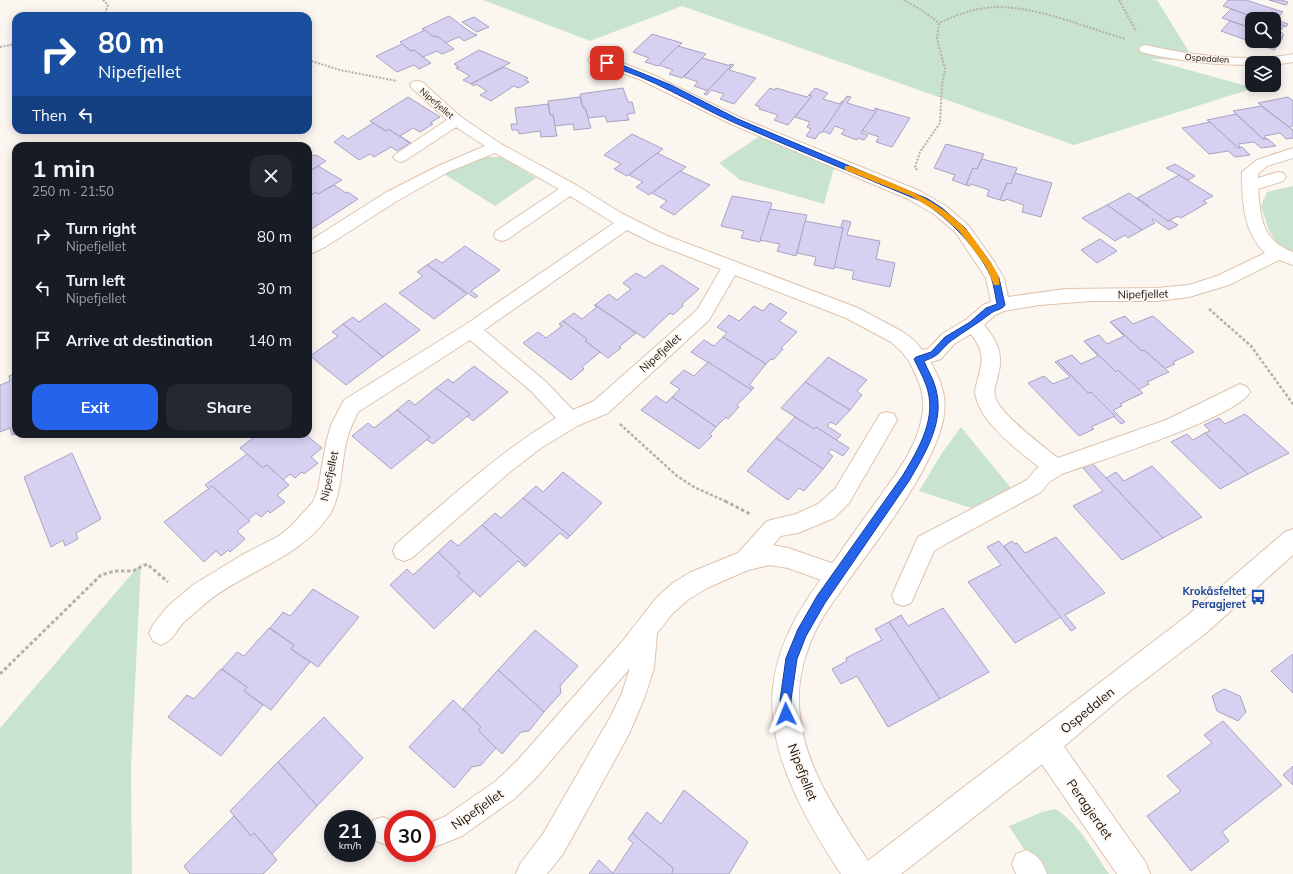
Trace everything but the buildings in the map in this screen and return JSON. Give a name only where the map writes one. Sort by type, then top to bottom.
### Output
[{"type":"street","name":"Nipefjellet","points":[[859,874],[816,805],[804,780],[793,751],[788,727],[785,700],[791,658],[802,632],[821,599],[906,478],[918,458],[932,425],[935,411],[934,399],[931,385],[918,359]]},
{"type":"street","name":"Ospedalen","points":[[876,874],[1045,744],[1112,689],[1197,624],[1293,540]]},
{"type":"street","name":"Peragjerdet","points":[[1045,744],[1135,874]]},
{"type":"lane","name":"Ospedalen","points":[[1146,49],[1175,55],[1216,59],[1261,61],[1293,58]]},
{"type":"lane","points":[[595,60],[620,67],[646,77],[736,121],[921,198],[940,210],[962,229],[988,264],[995,278],[1001,305]]},
{"type":"lane","name":"Nipefjellet","points":[[417,85],[456,120],[496,147],[626,223],[660,239],[831,304],[869,321],[898,337],[910,347],[918,359],[934,354],[948,339],[972,324],[989,310],[1001,305],[1027,299],[1059,296],[1171,294],[1211,285],[1285,256]]},
{"type":"lane","name":"Nipefjellet","points":[[401,157],[456,120]]},
{"type":"lane","points":[[312,247],[391,197],[442,168],[496,147]]},
{"type":"lane","name":"Nipefjellet","points":[[1285,256],[1267,246],[1256,223],[1249,186],[1250,172],[1262,163],[1293,153]]},
{"type":"lane","points":[[1249,186],[1278,177]]},
{"type":"lane","points":[[502,235],[570,189]]},
{"type":"lane","name":"Nipefjellet","points":[[161,633],[175,615],[201,593],[250,562],[287,543],[299,534],[322,507],[328,489],[336,443],[341,425],[351,406],[471,330],[626,223]]},
{"type":"lane","name":"Nipefjellet","points":[[404,551],[504,465],[534,442],[570,420],[601,407],[702,315],[731,266]]},
{"type":"lane","points":[[972,324],[991,347],[993,361],[986,385],[985,397],[991,409],[1004,424],[1055,468]]},
{"type":"lane","points":[[471,330],[538,386],[570,420]]},
{"type":"lane","points":[[902,595],[926,544],[1034,486],[1042,476],[1055,468],[1137,440],[1208,409],[1240,392]]},
{"type":"lane","points":[[774,528],[798,523],[826,511],[842,496],[886,420]]},
{"type":"lane","name":"Nipefjellet","points":[[746,560],[774,528]]},
{"type":"lane","name":"Nipefjellet","points":[[436,834],[459,824],[505,790],[526,770],[629,651],[665,605],[681,591],[699,580],[746,560],[770,555],[788,558],[838,575]]},
{"type":"lane","points":[[530,874],[553,844],[620,725],[633,696],[642,668],[646,628]]},
{"type":"path","points":[[104,0],[108,5],[105,12]]},
{"type":"path","points":[[904,0],[923,11],[939,23]]},
{"type":"path","points":[[1119,0],[1146,49]]},
{"type":"path","points":[[939,23],[967,11],[990,7],[1026,10],[1129,41],[1146,49]]},
{"type":"path","points":[[921,198],[923,180],[915,167],[920,152],[940,123],[942,85],[945,69],[937,39],[939,23]]},
{"type":"path","points":[[0,47],[12,45]]},
{"type":"path","points":[[312,61],[340,70],[417,85]]},
{"type":"path","points":[[1190,290],[1210,311],[1251,346],[1293,404]]},
{"type":"path","points":[[601,407],[677,476],[710,495],[733,504],[774,528]]},
{"type":"path","points":[[0,674],[101,574],[115,571],[133,571],[146,564],[178,590],[175,615]]},
{"type":"green space","points":[[483,0],[1157,0],[1194,60],[1149,59],[1245,86],[1245,91],[1074,145],[682,6],[590,41]]},
{"type":"green space","points":[[763,134],[835,164],[824,204],[740,180],[719,163]]},
{"type":"green space","points":[[486,157],[501,157],[536,178],[495,206],[444,174],[465,163]]},
{"type":"green space","points":[[1293,186],[1293,251],[1278,244],[1269,231],[1261,206],[1267,192]]},
{"type":"green space","points":[[961,427],[1011,488],[971,508],[919,491],[942,453]]},
{"type":"green space","points":[[141,563],[131,768],[132,874],[0,874],[0,728]]},
{"type":"green space","points":[[1055,809],[1064,815],[1078,830],[1109,874],[1040,874],[1009,826],[1042,812]]},
{"type":"slow traffic","points":[[847,168],[914,195],[926,201],[952,219],[962,229],[988,264],[996,283]]},
{"type":"place","name":"Krokåsfeltet Peragjeret","points":[[1258,597]]},
{"type":"route","points":[[607,63],[646,77],[706,105],[720,114],[926,201],[952,219],[962,229],[988,264],[995,278],[1001,305],[989,310],[972,324],[948,339],[934,354],[918,359],[931,385],[934,399],[935,411],[932,425],[918,458],[906,478],[821,599],[802,632],[791,658],[785,700],[786,714]]}]
